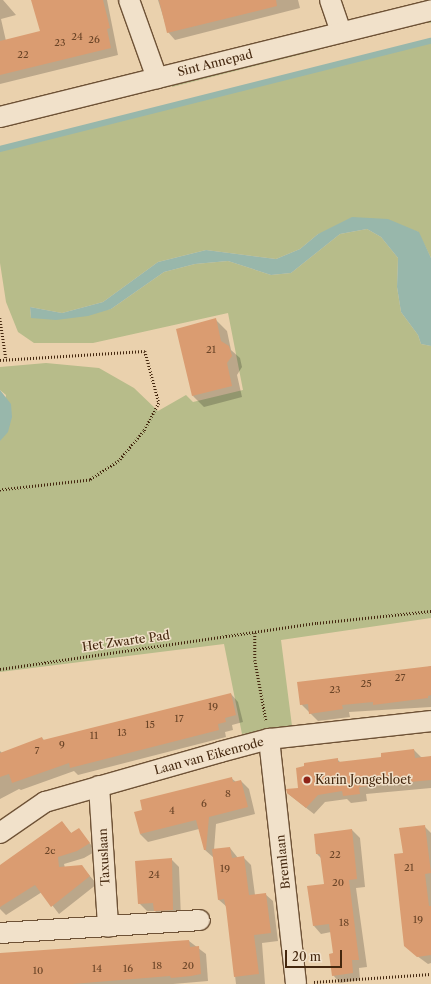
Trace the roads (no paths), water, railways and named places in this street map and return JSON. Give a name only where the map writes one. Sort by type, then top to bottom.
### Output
[{"type":"street","points":[[129,0],[157,78]]},
{"type":"street","points":[[330,0],[341,32]]},
{"type":"street","name":"Sint Annepad","points":[[0,117],[431,10]]},
{"type":"street","name":"Laan van Eikenrode","points":[[0,833],[45,802],[269,739],[431,721]]},
{"type":"street","name":"Bremlaan","points":[[269,739],[296,984]]},
{"type":"street","name":"Taxuslaan","points":[[99,786],[108,927]]},
{"type":"street","points":[[0,933],[200,920]]},
{"type":"waterway","points":[[0,149],[431,41]]},
{"type":"place","name":"Karin Jongebloet","points":[[307,780]]}]
